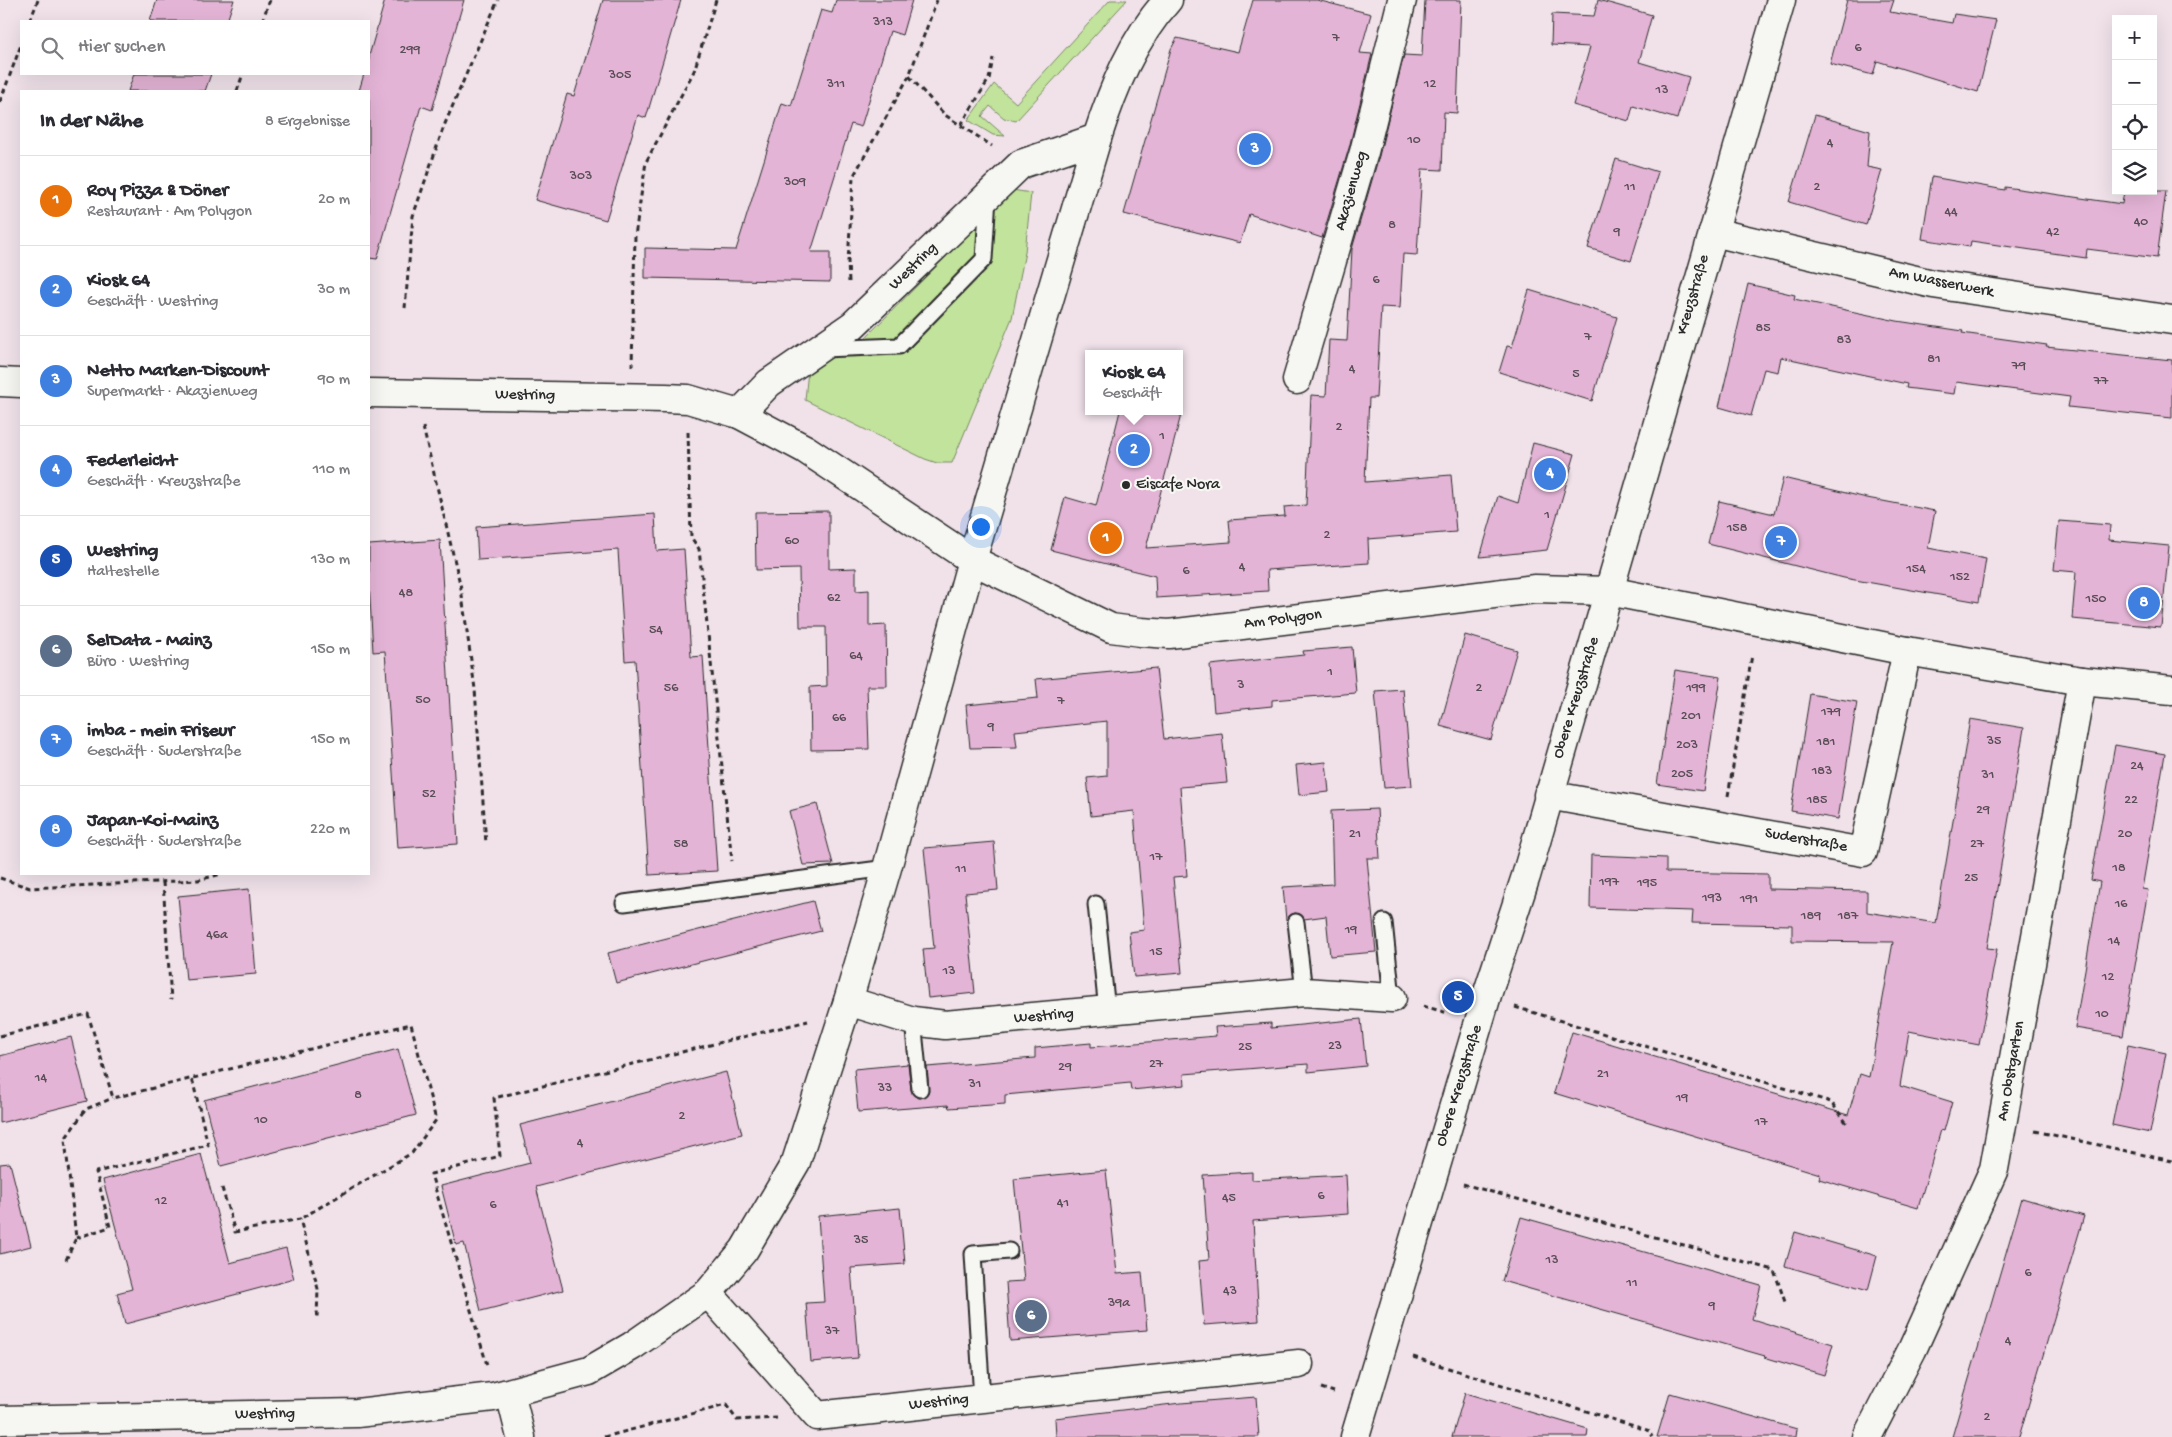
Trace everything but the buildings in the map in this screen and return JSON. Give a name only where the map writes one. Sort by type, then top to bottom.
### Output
[{"type":"street","name":"Westring","points":[[14,1426],[356,1413],[502,1395],[588,1371],[632,1346],[708,1293],[744,1250],[796,1162],[844,1014],[887,868],[972,560],[1112,93],[1133,49],[1168,0]]},
{"type":"street","name":"Akazienweg","points":[[1298,380],[1364,152],[1402,0]]},
{"type":"street","name":"Kreuzstraße","points":[[1609,591],[1781,0]]},
{"type":"street","name":"Westring","points":[[739,414],[770,383],[853,325],[1021,164],[1098,138]]},
{"type":"street","name":"Am Wasserwerk","points":[[1713,232],[1933,284],[2172,320]]},
{"type":"street","points":[[0,382],[20,383]]},
{"type":"street","name":"Westring","points":[[370,393],[688,399],[739,414],[805,449],[972,560]]},
{"type":"street","name":"Am Polygon","points":[[972,560],[1111,628],[1170,634],[1535,589],[1609,591]]},
{"type":"street","points":[[1609,591],[1907,651],[2082,681],[2172,690]]},
{"type":"street","name":"Obere Kreuzstraße","points":[[1355,1437],[1487,995],[1526,876],[1548,795],[1609,591]]},
{"type":"street","name":"Suderstraße","points":[[1548,795],[1863,852],[1907,651]]},
{"type":"street","name":"Am Obstgarten","points":[[1867,1437],[1912,1350],[1994,1169],[2082,681]]},
{"type":"street","name":"Westring","points":[[844,1014],[945,1025],[1304,992],[1392,998]]},
{"type":"street","points":[[708,1293],[820,1427]]},
{"type":"street","name":"Westring","points":[[820,1427],[982,1399],[1299,1364]]},
{"type":"street","points":[[502,1395],[521,1437]]},
{"type":"lane","points":[[818,349],[899,346],[984,259],[988,196]]},
{"type":"lane","points":[[624,903],[887,868]]},
{"type":"lane","points":[[1096,904],[1107,1011]]},
{"type":"lane","points":[[1296,922],[1304,992]]},
{"type":"lane","points":[[1384,922],[1392,998]]},
{"type":"lane","points":[[914,1022],[920,1089]]},
{"type":"lane","points":[[982,1399],[972,1254],[1010,1251]]},
{"type":"path","points":[[30,20],[38,0]]},
{"type":"path","points":[[262,20],[270,0]]},
{"type":"path","points":[[405,308],[413,216],[444,126],[498,0]]},
{"type":"path","points":[[632,397],[635,236],[646,162],[694,71],[716,0]]},
{"type":"path","points":[[853,325],[848,262],[853,177],[909,76],[937,0]]},
{"type":"path","points":[[0,102],[20,48]]},
{"type":"path","points":[[961,125],[989,78],[993,58]]},
{"type":"path","points":[[237,90],[243,75]]},
{"type":"path","points":[[909,76],[946,115],[1021,164]]},
{"type":"path","points":[[416,395],[461,588],[475,689],[486,844]]},
{"type":"path","points":[[688,399],[691,537],[699,548],[735,888]]},
{"type":"path","points":[[1723,826],[1752,655]]},
{"type":"path","points":[[0,878],[30,888],[198,880],[218,875]]},
{"type":"path","points":[[163,882],[171,1000]]},
{"type":"path","points":[[1510,1006],[1831,1102],[1848,1126]]},
{"type":"path","points":[[0,1036],[88,1014],[113,1098]]},
{"type":"path","points":[[502,1395],[490,1376],[431,1174],[500,1156],[494,1098],[844,1014]]},
{"type":"path","points":[[66,1260],[76,1238],[65,1138],[86,1109],[113,1098],[411,1024],[436,1120],[412,1153],[300,1220],[235,1232],[222,1188]]},
{"type":"path","points":[[76,1238],[110,1227],[96,1172],[208,1145],[192,1078]]},
{"type":"path","points":[[2002,1124],[2172,1161]]},
{"type":"path","points":[[1464,1185],[1774,1270],[1785,1302]]},
{"type":"path","points":[[300,1220],[318,1289],[317,1318]]},
{"type":"path","points":[[1411,1357],[1650,1431],[1653,1437]]},
{"type":"path","points":[[1299,1364],[1323,1390],[1366,1400]]},
{"type":"path","points":[[604,1437],[726,1405],[737,1420],[820,1427]]},
{"type":"green space","points":[[1110,0],[1127,0],[1016,121],[1004,118],[990,106],[982,116],[1005,136],[993,135],[968,120],[994,84],[1016,103]]},
{"type":"green space","points":[[1012,190],[1031,193],[1025,252],[1012,318],[952,463],[937,463],[925,459],[805,400],[808,370],[864,339]]},
{"type":"place","name":"Netto Marken-Discount","points":[[1255,149]]},
{"type":"place","name":"Kiosk 64","points":[[1134,450]]},
{"type":"place","name":"Federleicht","points":[[1550,474]]},
{"type":"place","name":"Eiscafe Nora","points":[[1126,485]]},
{"type":"place","name":"Roy Pizza & Döner","points":[[1106,538]]},
{"type":"place","name":"imba - mein Friseur","points":[[1781,542]]},
{"type":"place","name":"Japan-Koi-Mainz","points":[[2144,603]]},
{"type":"place","name":"Westring","points":[[1458,997]]},
{"type":"place","name":"SelData - Mainz","points":[[1031,1316]]}]
